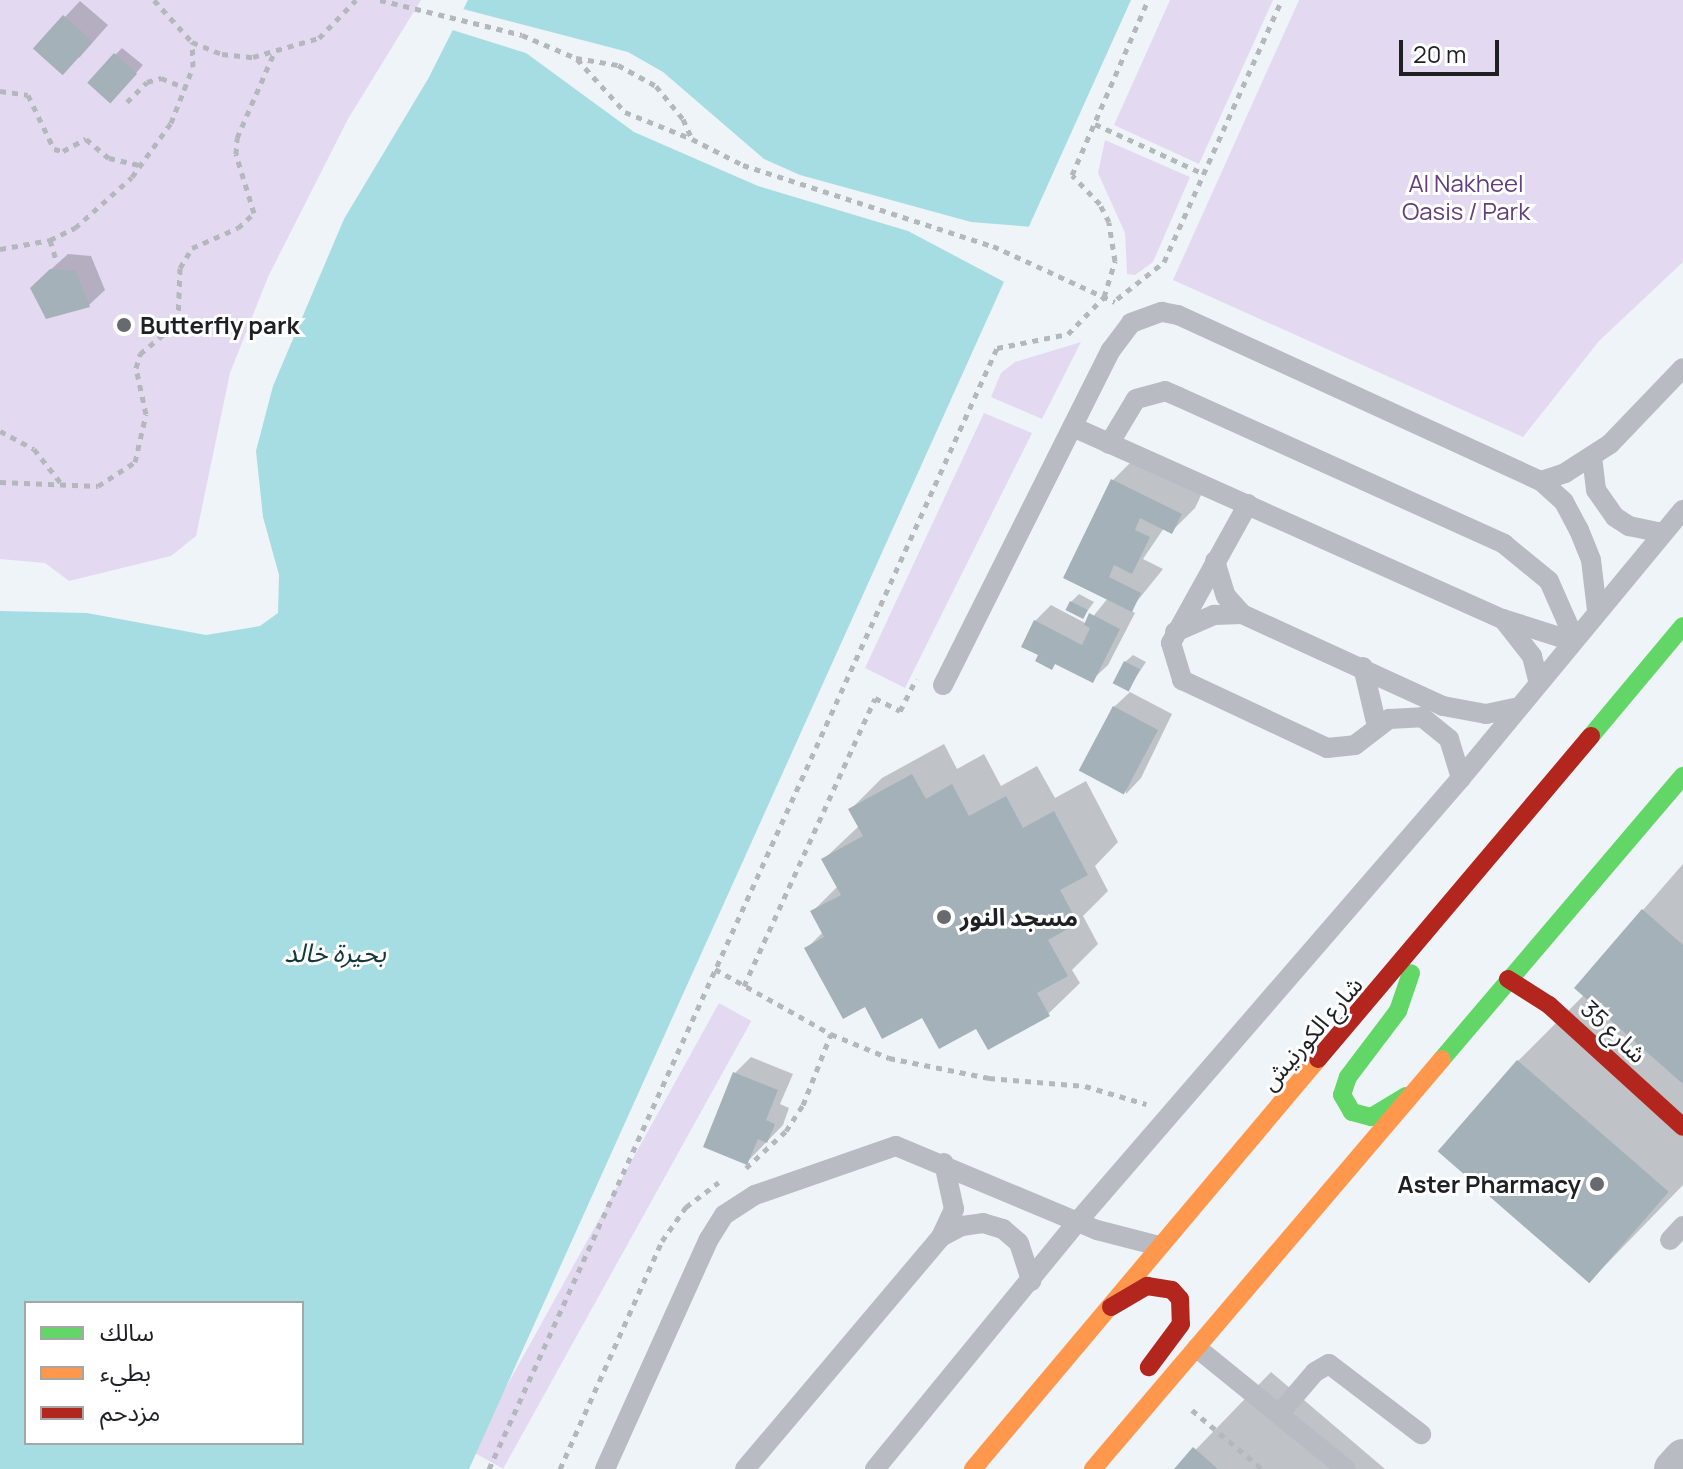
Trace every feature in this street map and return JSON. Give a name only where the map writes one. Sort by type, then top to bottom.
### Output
[{"type":"main road","name":"شارع الكورنيش","points":[[973,1469],[1159,1246],[1413,951],[1683,626]]},
{"type":"main road","points":[[1093,1469],[1683,776]]},
{"type":"main road","points":[[1413,951],[1398,1011],[1348,1077],[1342,1095],[1352,1112],[1371,1117],[1394,1107],[1420,1084]]},
{"type":"main road","name":"شارع 35","points":[[1508,979],[1549,1005],[1683,1127]]},
{"type":"main road","points":[[1108,1309],[1147,1286],[1160,1285],[1172,1290],[1183,1311],[1175,1333],[1139,1379],[1116,1441]]},
{"type":"street","points":[[1673,1469],[1683,1458]]},
{"type":"lane","points":[[943,685],[1120,335],[1145,315],[1178,315],[1541,481],[1564,502],[1579,530],[1591,560],[1597,610]]},
{"type":"lane","points":[[1541,481],[1592,457],[1683,368]]},
{"type":"lane","points":[[1109,444],[1136,399],[1165,391],[1504,544],[1549,581],[1573,639]]},
{"type":"lane","points":[[1073,427],[1503,619],[1573,639]]},
{"type":"lane","points":[[1592,457],[1596,490],[1615,517],[1629,526],[1662,533]]},
{"type":"lane","points":[[1248,504],[1175,632],[1171,656],[1192,689],[1327,748],[1355,745],[1377,726],[1426,708],[1471,714],[1515,708]]},
{"type":"lane","points":[[875,1469],[1078,1221],[1172,1116],[1461,778],[1538,680],[1683,510]]},
{"type":"lane","points":[[1215,561],[1226,596],[1242,614],[1363,667],[1426,708],[1449,739],[1461,778]]},
{"type":"lane","points":[[1175,632],[1214,615],[1242,614]]},
{"type":"lane","points":[[1503,619],[1532,656],[1538,680]]},
{"type":"lane","points":[[1363,667],[1377,726]]},
{"type":"lane","points":[[605,1469],[724,1215],[755,1195],[881,1148],[909,1149],[1078,1221],[1159,1246]]},
{"type":"lane","points":[[745,1469],[941,1237],[954,1209],[944,1163]]},
{"type":"lane","points":[[941,1237],[962,1226],[983,1223],[1003,1229],[1019,1243],[1031,1281]]},
{"type":"lane","points":[[1197,1348],[1346,1469]]},
{"type":"lane","points":[[1279,1414],[1315,1372],[1329,1364],[1421,1434]]},
{"type":"path","points":[[154,0],[192,42],[222,54],[274,53],[319,38],[356,0]]},
{"type":"path","points":[[380,0],[522,35],[576,58],[618,65],[647,79],[671,101],[692,139]]},
{"type":"path","points":[[489,1469],[997,348],[1068,334],[1104,297],[1115,261],[1109,222],[1100,204],[1072,175],[1148,0]]},
{"type":"path","points":[[0,249],[50,240],[106,202],[140,165],[171,123],[193,67],[192,42]]},
{"type":"path","points":[[0,482],[64,488],[98,486],[135,462],[146,414],[136,368],[140,354],[178,322],[180,268],[192,248],[238,228],[254,213],[237,138],[274,53]]},
{"type":"path","points":[[576,58],[625,112],[796,185],[1027,259],[1145,315]]},
{"type":"path","points":[[127,102],[147,82],[161,78],[186,88]]},
{"type":"path","points":[[0,91],[28,95],[54,149],[63,151],[86,139],[109,158],[140,165]]},
{"type":"path","points":[[1095,124],[1204,174]]},
{"type":"path","points":[[50,240],[56,260]]},
{"type":"path","points":[[0,431],[34,449],[64,488]]},
{"type":"path","points":[[715,969],[831,1034],[889,1058],[989,1078],[1085,1086],[1130,1096],[1172,1116]]},
{"type":"path","points":[[1164,1386],[1262,1469]]},
{"type":"green space","name":"Butterfly park","points":[[0,0],[421,0],[348,119],[268,277],[230,373],[196,536],[171,556],[69,581],[45,563],[0,559]]},
{"type":"green space","points":[[1170,0],[1273,0],[1199,164],[1114,125]]},
{"type":"green space","name":"Al Nakheel Oasis / Park","points":[[1299,0],[1683,0],[1683,262],[1599,341],[1523,437],[1173,280]]},
{"type":"green space","points":[[1105,140],[1190,177],[1153,262],[1135,275],[1127,274],[1125,233],[1098,173]]},
{"type":"green space","points":[[1081,342],[1042,419],[991,397],[1001,373],[1015,362]]},
{"type":"green space","points":[[984,413],[1032,433],[905,688],[865,668]]},
{"type":"green space","points":[[719,1003],[751,1021],[503,1469],[471,1451]]},
{"type":"water","name":"بحيرة خالد","points":[[468,0],[1131,0],[469,1469],[0,1469],[0,611],[87,613],[206,635],[260,626],[278,613],[279,575],[263,517],[256,451],[273,386],[344,219],[428,79]]},
{"type":"pier","points":[[459,8],[628,52],[663,72],[764,159],[800,175],[971,222],[1033,227],[1010,285],[908,231],[758,186],[634,132],[526,53],[446,28]]},
{"type":"building","points":[[63,15],[93,42],[63,75],[33,48]]},
{"type":"building","points":[[114,53],[137,74],[110,103],[87,83]]},
{"type":"building","points":[[50,269],[76,271],[90,307],[46,319],[30,288]]},
{"type":"building","points":[[1111,479],[1182,514],[1172,534],[1140,518],[1135,530],[1150,537],[1132,574],[1114,565],[1109,577],[1141,593],[1132,612],[1063,578]]},
{"type":"building","points":[[1070,601],[1088,610],[1083,619],[1065,610]]},
{"type":"building","points":[[1089,613],[1120,629],[1093,683],[1055,664],[1052,670],[1035,661],[1038,655],[1021,647],[1034,620],[1082,645],[1090,628],[1084,625]]},
{"type":"building","points":[[1124,661],[1140,669],[1129,691],[1113,683]]},
{"type":"building","points":[[1113,706],[1158,730],[1124,794],[1079,770]]},
{"type":"building","name":"مسجد النور","points":[[912,774],[926,799],[952,784],[969,816],[1006,796],[1023,828],[1054,811],[1088,875],[1060,890],[1078,923],[1048,940],[1068,976],[1037,993],[1050,1016],[988,1050],[976,1029],[939,1049],[922,1018],[882,1039],[865,1007],[843,1019],[804,948],[824,937],[810,911],[841,895],[821,859],[863,836],[848,809]]},
{"type":"building","points":[[1642,909],[1683,945],[1683,1084],[1574,988]]},
{"type":"building","points":[[1517,1060],[1669,1192],[1589,1283],[1438,1151]]},
{"type":"building","points":[[733,1072],[778,1090],[766,1120],[775,1124],[767,1143],[758,1139],[747,1165],[703,1147]]},
{"type":"building","points":[[1193,1447],[1218,1469],[1174,1469]]},
{"type":"traffic: fast","points":[[1591,736],[1683,626]]},
{"type":"traffic: fast","points":[[1442,1059],[1683,776]]},
{"type":"traffic: fast","points":[[1406,1096],[1371,1117],[1352,1112],[1342,1095],[1348,1077],[1398,1011],[1411,973]]},
{"type":"traffic: slow","points":[[973,1469],[1318,1059]]},
{"type":"traffic: slow","points":[[1093,1469],[1442,1059]]},
{"type":"traffic: jam","points":[[1318,1059],[1591,736]]},
{"type":"traffic: jam","points":[[1508,979],[1549,1005],[1683,1127]]},
{"type":"traffic: jam","points":[[1111,1307],[1147,1286],[1172,1290],[1180,1299],[1181,1324],[1149,1367]]},
{"type":"place","name":"Butterfly park","points":[[124,325]]},
{"type":"place","name":"مسجد النور","points":[[944,917]]},
{"type":"place","name":"Aster Pharmacy","points":[[1597,1184]]}]
